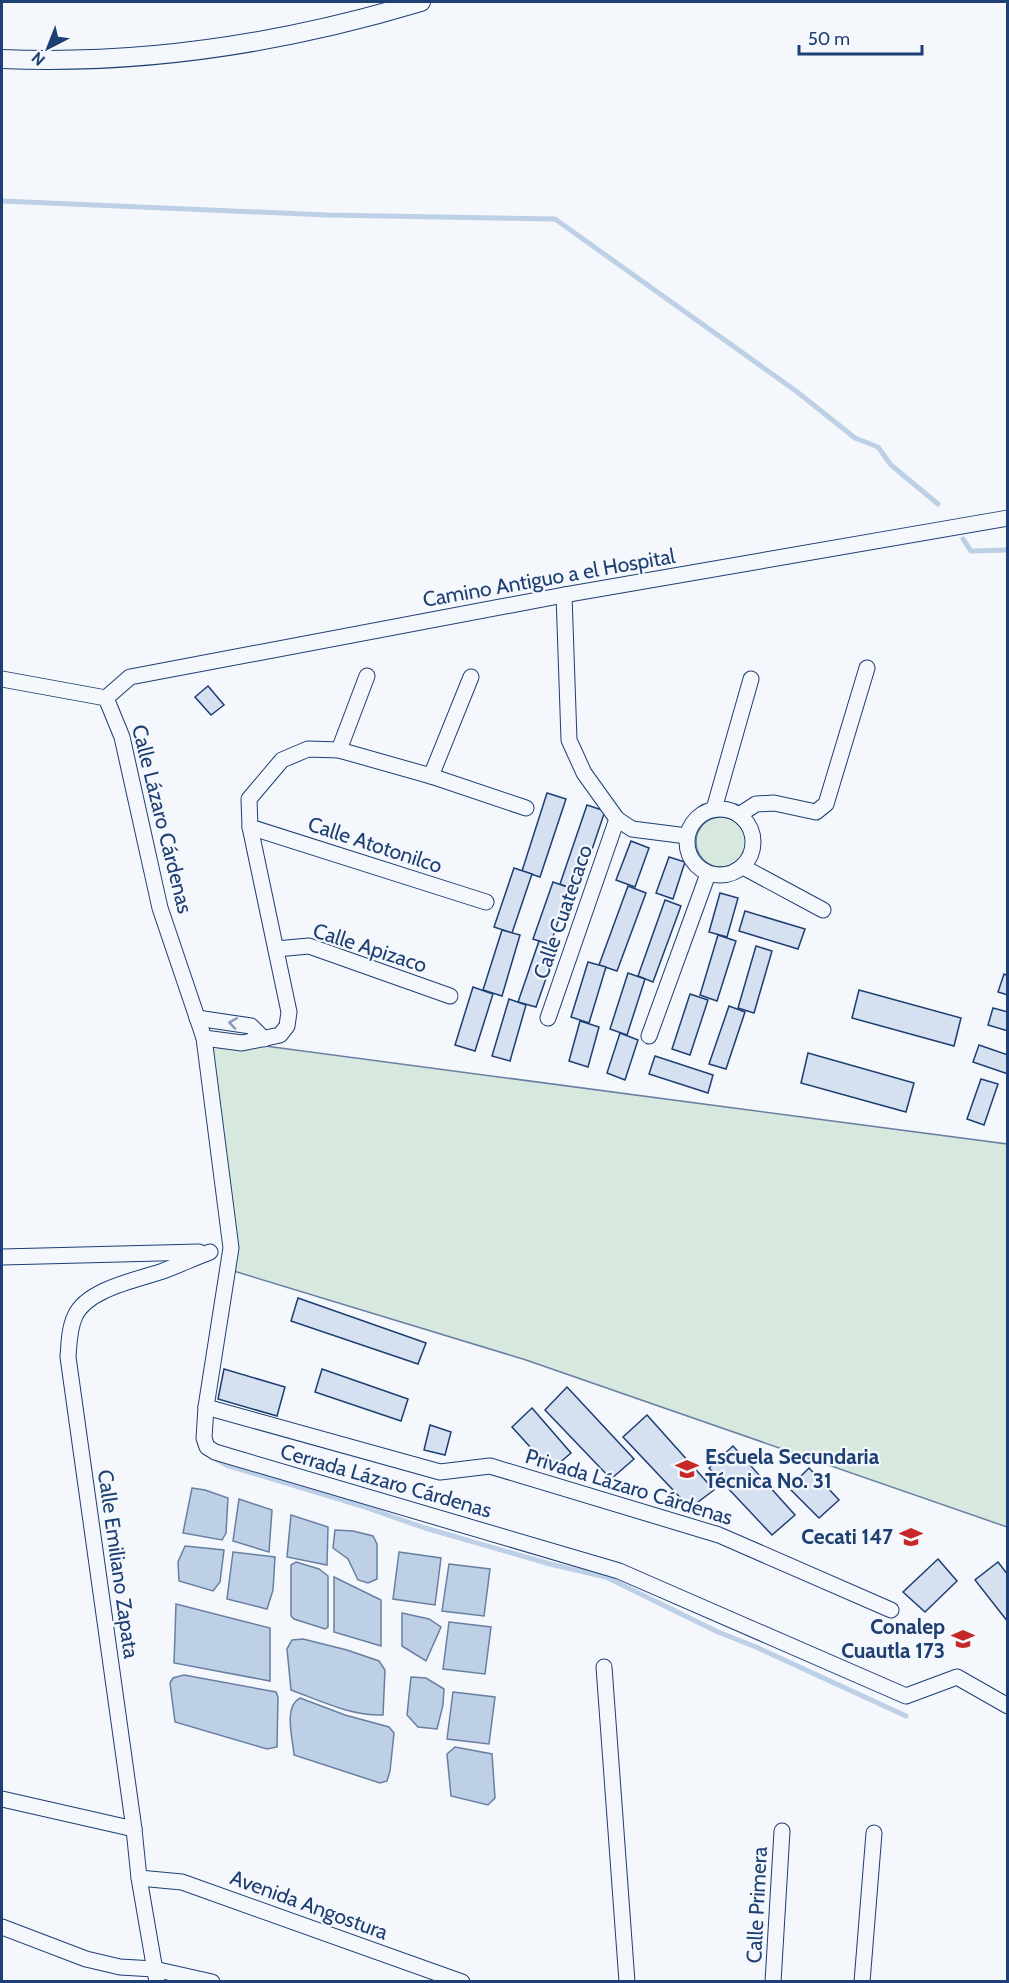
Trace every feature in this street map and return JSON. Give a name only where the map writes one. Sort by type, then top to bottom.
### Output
[{"type":"street","points":[[2,59],[55,62],[218,49],[361,20],[421,2]]},
{"type":"street","name":"Camino Antiguo a el Hospital","points":[[106,698],[130,677],[564,595],[1008,518]]},
{"type":"street","points":[[564,595],[570,740],[584,773],[617,819],[632,829],[687,836]]},
{"type":"street","points":[[740,815],[756,804],[774,803],[816,812],[826,804],[867,668]]},
{"type":"street","points":[[339,750],[367,676]]},
{"type":"street","points":[[431,776],[471,678]]},
{"type":"street","points":[[2,679],[106,698]]},
{"type":"street","points":[[714,809],[751,679]]},
{"type":"street","name":"Calle Lázaro Cárdenas","points":[[106,698],[122,737],[160,908],[197,1018]]},
{"type":"street","points":[[204,1038],[242,1044],[280,1035],[287,1026],[289,1012],[250,827],[249,799],[282,760],[308,749],[339,750],[431,776],[526,808]]},
{"type":"street","points":[[714,809],[732,811],[740,815],[749,826],[754,840],[751,855],[743,867],[727,875],[708,874],[691,859],[687,848],[690,827],[705,812],[714,809]]},
{"type":"street","name":"Calle Cuatecaco","points":[[548,1018],[617,819]]},
{"type":"street","name":"Calle Atotonilco","points":[[250,827],[486,902]]},
{"type":"street","points":[[743,867],[823,910]]},
{"type":"street","points":[[648,1036],[708,874]]},
{"type":"street","name":"Calle Apizaco","points":[[276,949],[309,946],[450,996]]},
{"type":"street","points":[[197,1018],[251,1026],[264,1039]]},
{"type":"street","name":"Cerrada Lázaro Cárdenas","points":[[197,1018],[204,1038],[231,1248],[206,1407],[204,1438],[207,1447],[215,1452],[619,1571],[906,1696],[957,1677],[1008,1706]]},
{"type":"street","points":[[2,1257],[210,1252],[231,1248]]},
{"type":"street","name":"Calle Emiliano Zapata","points":[[155,1976],[139,1878],[68,1357],[69,1336],[75,1314],[103,1291],[164,1271],[210,1252]]},
{"type":"street","name":"Privada Lázaro Cárdenas","points":[[206,1407],[440,1472],[490,1466],[719,1534],[891,1610]]},
{"type":"street","points":[[604,1667],[627,1982]]},
{"type":"street","points":[[2,1799],[134,1829]]},
{"type":"street","name":"Calle Primera","points":[[773,1982],[782,1831]]},
{"type":"street","points":[[862,1982],[874,1833]]},
{"type":"street","name":"Avenida Angostura","points":[[139,1878],[182,1882],[462,1982]]},
{"type":"street","points":[[2,1927],[86,1959],[155,1976],[212,1982]]},
{"type":"shaded area","points":[[716,817],[726,817],[739,824],[746,837],[746,847],[739,860],[726,867],[716,867],[707,863],[700,856],[696,847],[696,837],[700,828],[707,821]]},
{"type":"shaded area","points":[[204,1038],[1007,1144],[1007,1527],[526,1360],[227,1269]]},
{"type":"water","points":[[192,1488],[228,1498],[226,1533],[222,1540],[183,1533]]},
{"type":"water","points":[[239,1499],[272,1510],[269,1552],[233,1541]]},
{"type":"water","points":[[291,1515],[328,1527],[327,1565],[287,1557]]},
{"type":"water","points":[[335,1530],[353,1531],[373,1536],[377,1544],[377,1579],[368,1583],[358,1580],[348,1559],[333,1548]]},
{"type":"water","points":[[185,1546],[224,1550],[220,1582],[213,1591],[179,1581],[178,1562]]},
{"type":"water","points":[[233,1552],[275,1557],[273,1590],[267,1609],[227,1599]]},
{"type":"water","points":[[399,1552],[441,1558],[435,1605],[393,1599]]},
{"type":"water","points":[[296,1562],[319,1569],[328,1576],[328,1627],[325,1629],[291,1616],[291,1565]]},
{"type":"water","points":[[449,1564],[490,1569],[484,1616],[442,1611]]},
{"type":"water","points":[[334,1577],[381,1600],[381,1646],[334,1632]]},
{"type":"water","points":[[176,1604],[270,1628],[270,1681],[174,1663]]},
{"type":"water","points":[[402,1613],[429,1619],[441,1627],[426,1661],[402,1646]]},
{"type":"water","points":[[449,1622],[491,1627],[485,1674],[443,1669]]},
{"type":"water","points":[[303,1639],[379,1661],[385,1670],[383,1715],[359,1713],[291,1690],[287,1649],[292,1640]]},
{"type":"water","points":[[184,1675],[276,1692],[278,1697],[277,1747],[267,1749],[175,1722],[170,1683],[173,1678]]},
{"type":"water","points":[[411,1677],[426,1678],[444,1689],[437,1729],[418,1727],[407,1715]]},
{"type":"water","points":[[453,1692],[495,1697],[489,1744],[447,1739]]},
{"type":"water","points":[[300,1698],[345,1715],[389,1727],[394,1733],[387,1781],[380,1783],[294,1755],[290,1716],[295,1702]]},
{"type":"water","points":[[455,1747],[492,1754],[495,1798],[488,1805],[451,1796],[447,1754]]},
{"type":"building","points":[[208,686],[224,705],[211,715],[195,697]]},
{"type":"building","points":[[547,793],[566,799],[540,877],[522,871]]},
{"type":"building","points":[[587,805],[605,811],[578,891],[560,884]]},
{"type":"building","points":[[631,841],[649,848],[635,887],[616,880]]},
{"type":"building","points":[[669,857],[685,862],[673,899],[656,893]]},
{"type":"building","points":[[514,868],[532,874],[512,933],[494,927]]},
{"type":"building","points":[[553,882],[570,888],[550,945],[533,939]]},
{"type":"building","points":[[628,886],[646,893],[617,971],[599,965]]},
{"type":"building","points":[[720,893],[738,898],[727,937],[709,932]]},
{"type":"building","points":[[665,900],[681,906],[653,982],[638,976]]},
{"type":"building","points":[[745,911],[805,929],[798,949],[739,931]]},
{"type":"building","points":[[502,930],[520,935],[502,996],[483,990]]},
{"type":"building","points":[[718,935],[736,941],[717,1001],[700,995]]},
{"type":"building","points":[[539,941],[557,947],[536,1007],[518,1002]]},
{"type":"building","points":[[756,946],[772,951],[754,1013],[738,1008]]},
{"type":"building","points":[[588,962],[606,967],[589,1023],[571,1017]]},
{"type":"building","points":[[628,973],[645,979],[627,1035],[610,1029]]},
{"type":"building","points":[[1004,974],[1008,976],[1008,995],[998,992]]},
{"type":"building","points":[[473,987],[493,994],[475,1051],[455,1045]]},
{"type":"building","points":[[859,990],[961,1018],[954,1046],[852,1018]]},
{"type":"building","points":[[690,994],[708,1000],[690,1055],[672,1049]]},
{"type":"building","points":[[509,999],[526,1005],[510,1061],[492,1056]]},
{"type":"building","points":[[729,1006],[745,1012],[726,1069],[709,1064]]},
{"type":"building","points":[[993,1008],[1008,1012],[1008,1031],[988,1025]]},
{"type":"building","points":[[580,1021],[599,1027],[588,1067],[569,1061]]},
{"type":"building","points":[[620,1033],[638,1040],[625,1080],[607,1073]]},
{"type":"building","points":[[979,1045],[1008,1055],[1008,1074],[973,1062]]},
{"type":"building","points":[[808,1053],[914,1083],[906,1112],[801,1083]]},
{"type":"building","points":[[655,1056],[713,1075],[708,1093],[649,1074]]},
{"type":"building","points":[[981,1079],[998,1084],[984,1125],[967,1119]]},
{"type":"building","points":[[298,1298],[426,1343],[418,1364],[291,1321]]},
{"type":"building","points":[[224,1369],[285,1387],[277,1416],[218,1399]]},
{"type":"building","points":[[322,1369],[408,1399],[401,1421],[315,1392]]},
{"type":"building","points":[[567,1387],[634,1459],[611,1479],[545,1410]]},
{"type":"building","points":[[532,1408],[571,1453],[551,1470],[512,1427]]},
{"type":"building","points":[[647,1415],[714,1490],[690,1508],[623,1437]]},
{"type":"building","points":[[430,1425],[451,1432],[445,1455],[424,1450]]},
{"type":"building","points":[[733,1446],[795,1515],[772,1535],[709,1468]]},
{"type":"building","points":[[809,1468],[839,1500],[819,1518],[789,1488]]},
{"type":"building","points":[[938,1559],[957,1581],[925,1612],[903,1592]]},
{"type":"building","points":[[998,1562],[1008,1575],[1008,1622],[975,1580]]},
{"type":"waterway","points":[[2,201],[327,215],[555,219],[796,391],[855,438],[878,447],[891,465],[938,504]]},
{"type":"waterway","points":[[963,539],[971,551],[1008,550]]},
{"type":"waterway","points":[[213,1457],[226,1465],[362,1506],[425,1528],[550,1564],[606,1577],[718,1632],[756,1647],[906,1716]]},
{"type":"place","name":"Escuela Secundaria Técnica No. 31","points":[[687,1469]]},
{"type":"place","name":"Cecati 147","points":[[911,1537]]},
{"type":"place","name":"Conalep Cuautla 173","points":[[963,1639]]}]
